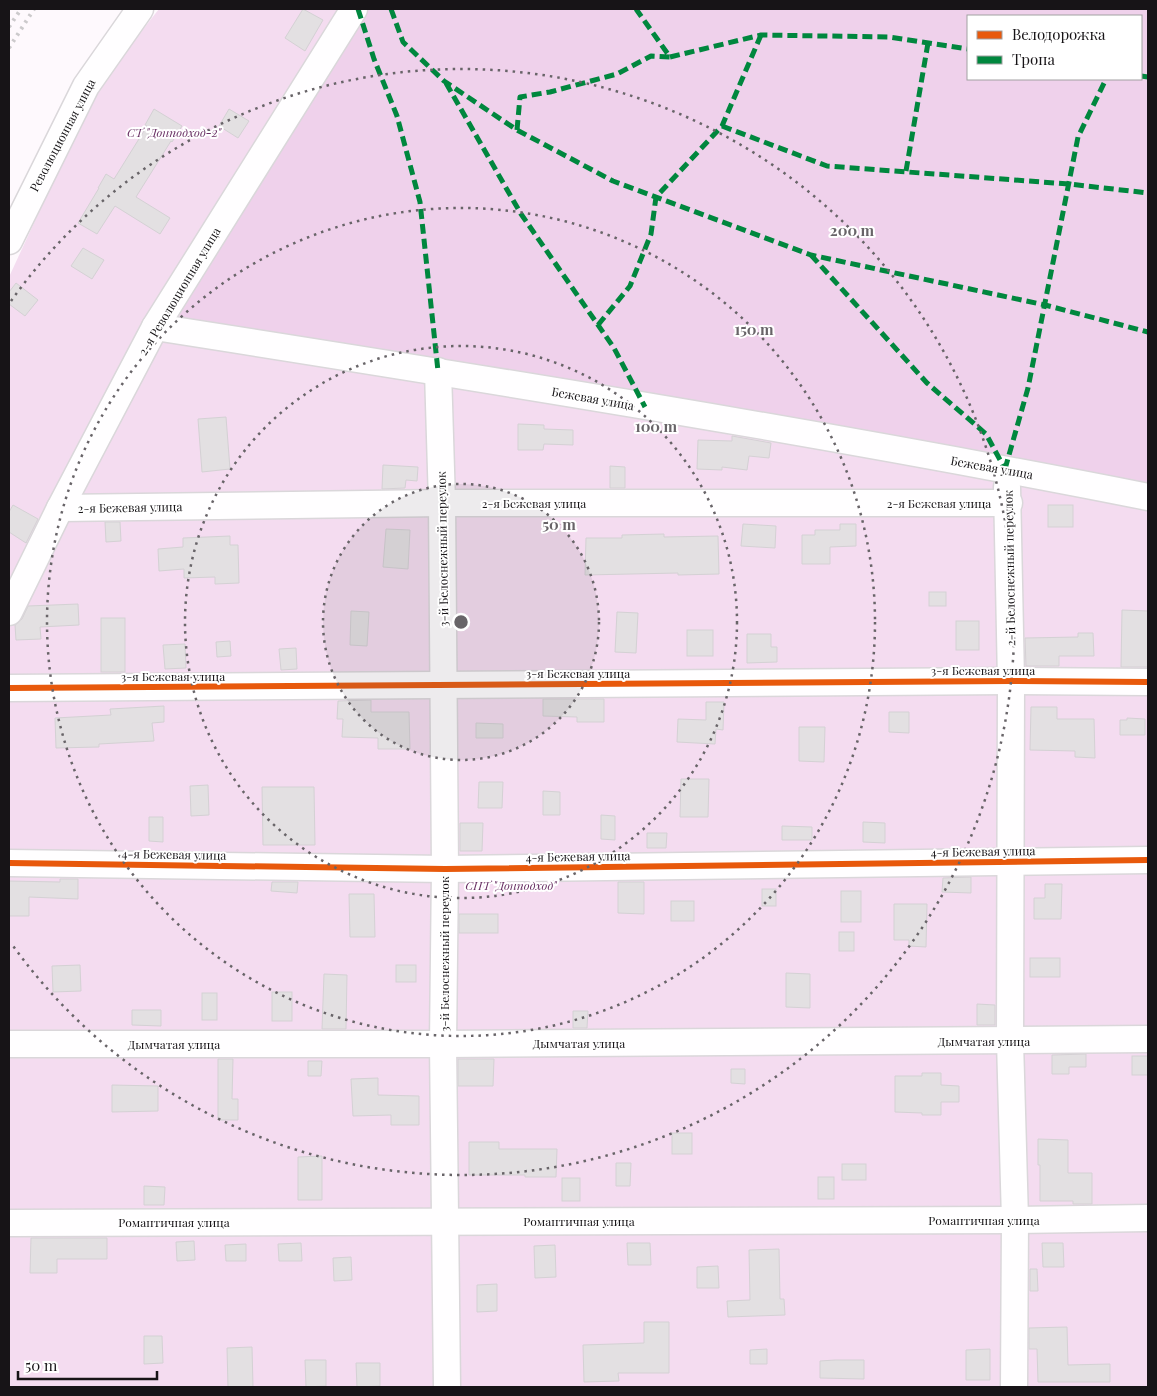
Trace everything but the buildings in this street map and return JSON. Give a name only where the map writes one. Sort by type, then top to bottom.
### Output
[{"type":"street","name":"Революционная улица","points":[[9,241],[86,86],[140,9]]},
{"type":"street","name":"2-я Революционная улица","points":[[9,612],[60,508],[155,327],[354,9]]},
{"type":"street","name":"Бежевая улица","points":[[155,327],[438,371],[1005,469],[1148,497]]},
{"type":"street","name":"3-й Белоснежный переулок","points":[[438,371],[442,503],[443,1044],[447,1387]]},
{"type":"street","name":"2-й Белоснежный переулок","points":[[1005,469],[1009,503],[1011,681],[1010,1041],[1015,1220],[1014,1387]]},
{"type":"street","name":"2-я Бежевая улица","points":[[60,508],[442,503],[1009,503]]},
{"type":"street","name":"3-я Бежевая улица","points":[[9,688],[1011,681],[1148,682]]},
{"type":"street","name":"4-я Бежевая улица","points":[[9,863],[444,868],[1148,860]]},
{"type":"street","name":"Дымчатая улица","points":[[9,1044],[443,1044],[1148,1039]]},
{"type":"street","name":"Романтичная улица","points":[[9,1223],[1148,1218]]},
{"type":"green space","name":"СНТ \"Донподход\"","points":[[159,9],[352,9],[1148,486],[1148,1387],[9,1387],[9,277],[96,89]]},
{"type":"shaded area","points":[[352,9],[1148,9],[1148,486],[165,316]]},
{"type":"railway","points":[[9,27],[21,9]]},
{"type":"railway","points":[[9,48],[34,9]]},
{"type":"marked path","points":[[358,9],[374,59],[397,116],[420,202],[438,371]]},
{"type":"marked path","points":[[391,9],[403,42],[444,81],[517,130],[613,181],[811,255],[1045,305],[1148,332]]},
{"type":"marked path","points":[[517,130],[520,97],[550,92],[617,74],[651,56],[670,57],[636,9]]},
{"type":"marked path","points":[[670,57],[761,35],[889,37],[967,49]]},
{"type":"marked path","points":[[598,325],[630,286],[651,234],[656,197],[722,126],[761,35]]},
{"type":"marked path","points":[[906,171],[928,43]]},
{"type":"marked path","points":[[1142,76],[1148,77]]},
{"type":"marked path","points":[[1005,469],[1028,388],[1078,137],[1106,80]]},
{"type":"marked path","points":[[446,83],[521,214],[614,348],[645,407]]},
{"type":"marked path","points":[[722,126],[827,166],[1069,184],[1148,193]]},
{"type":"marked path","points":[[811,255],[927,383],[986,434],[1005,469]]},
{"type":"cycle path","points":[[9,688],[1011,681],[1148,682]]},
{"type":"cycle path","points":[[9,863],[445,869],[1148,860]]},
{"type":"park label","name":"СТ \"Донподход-2\"","points":[[174,132]]}]
